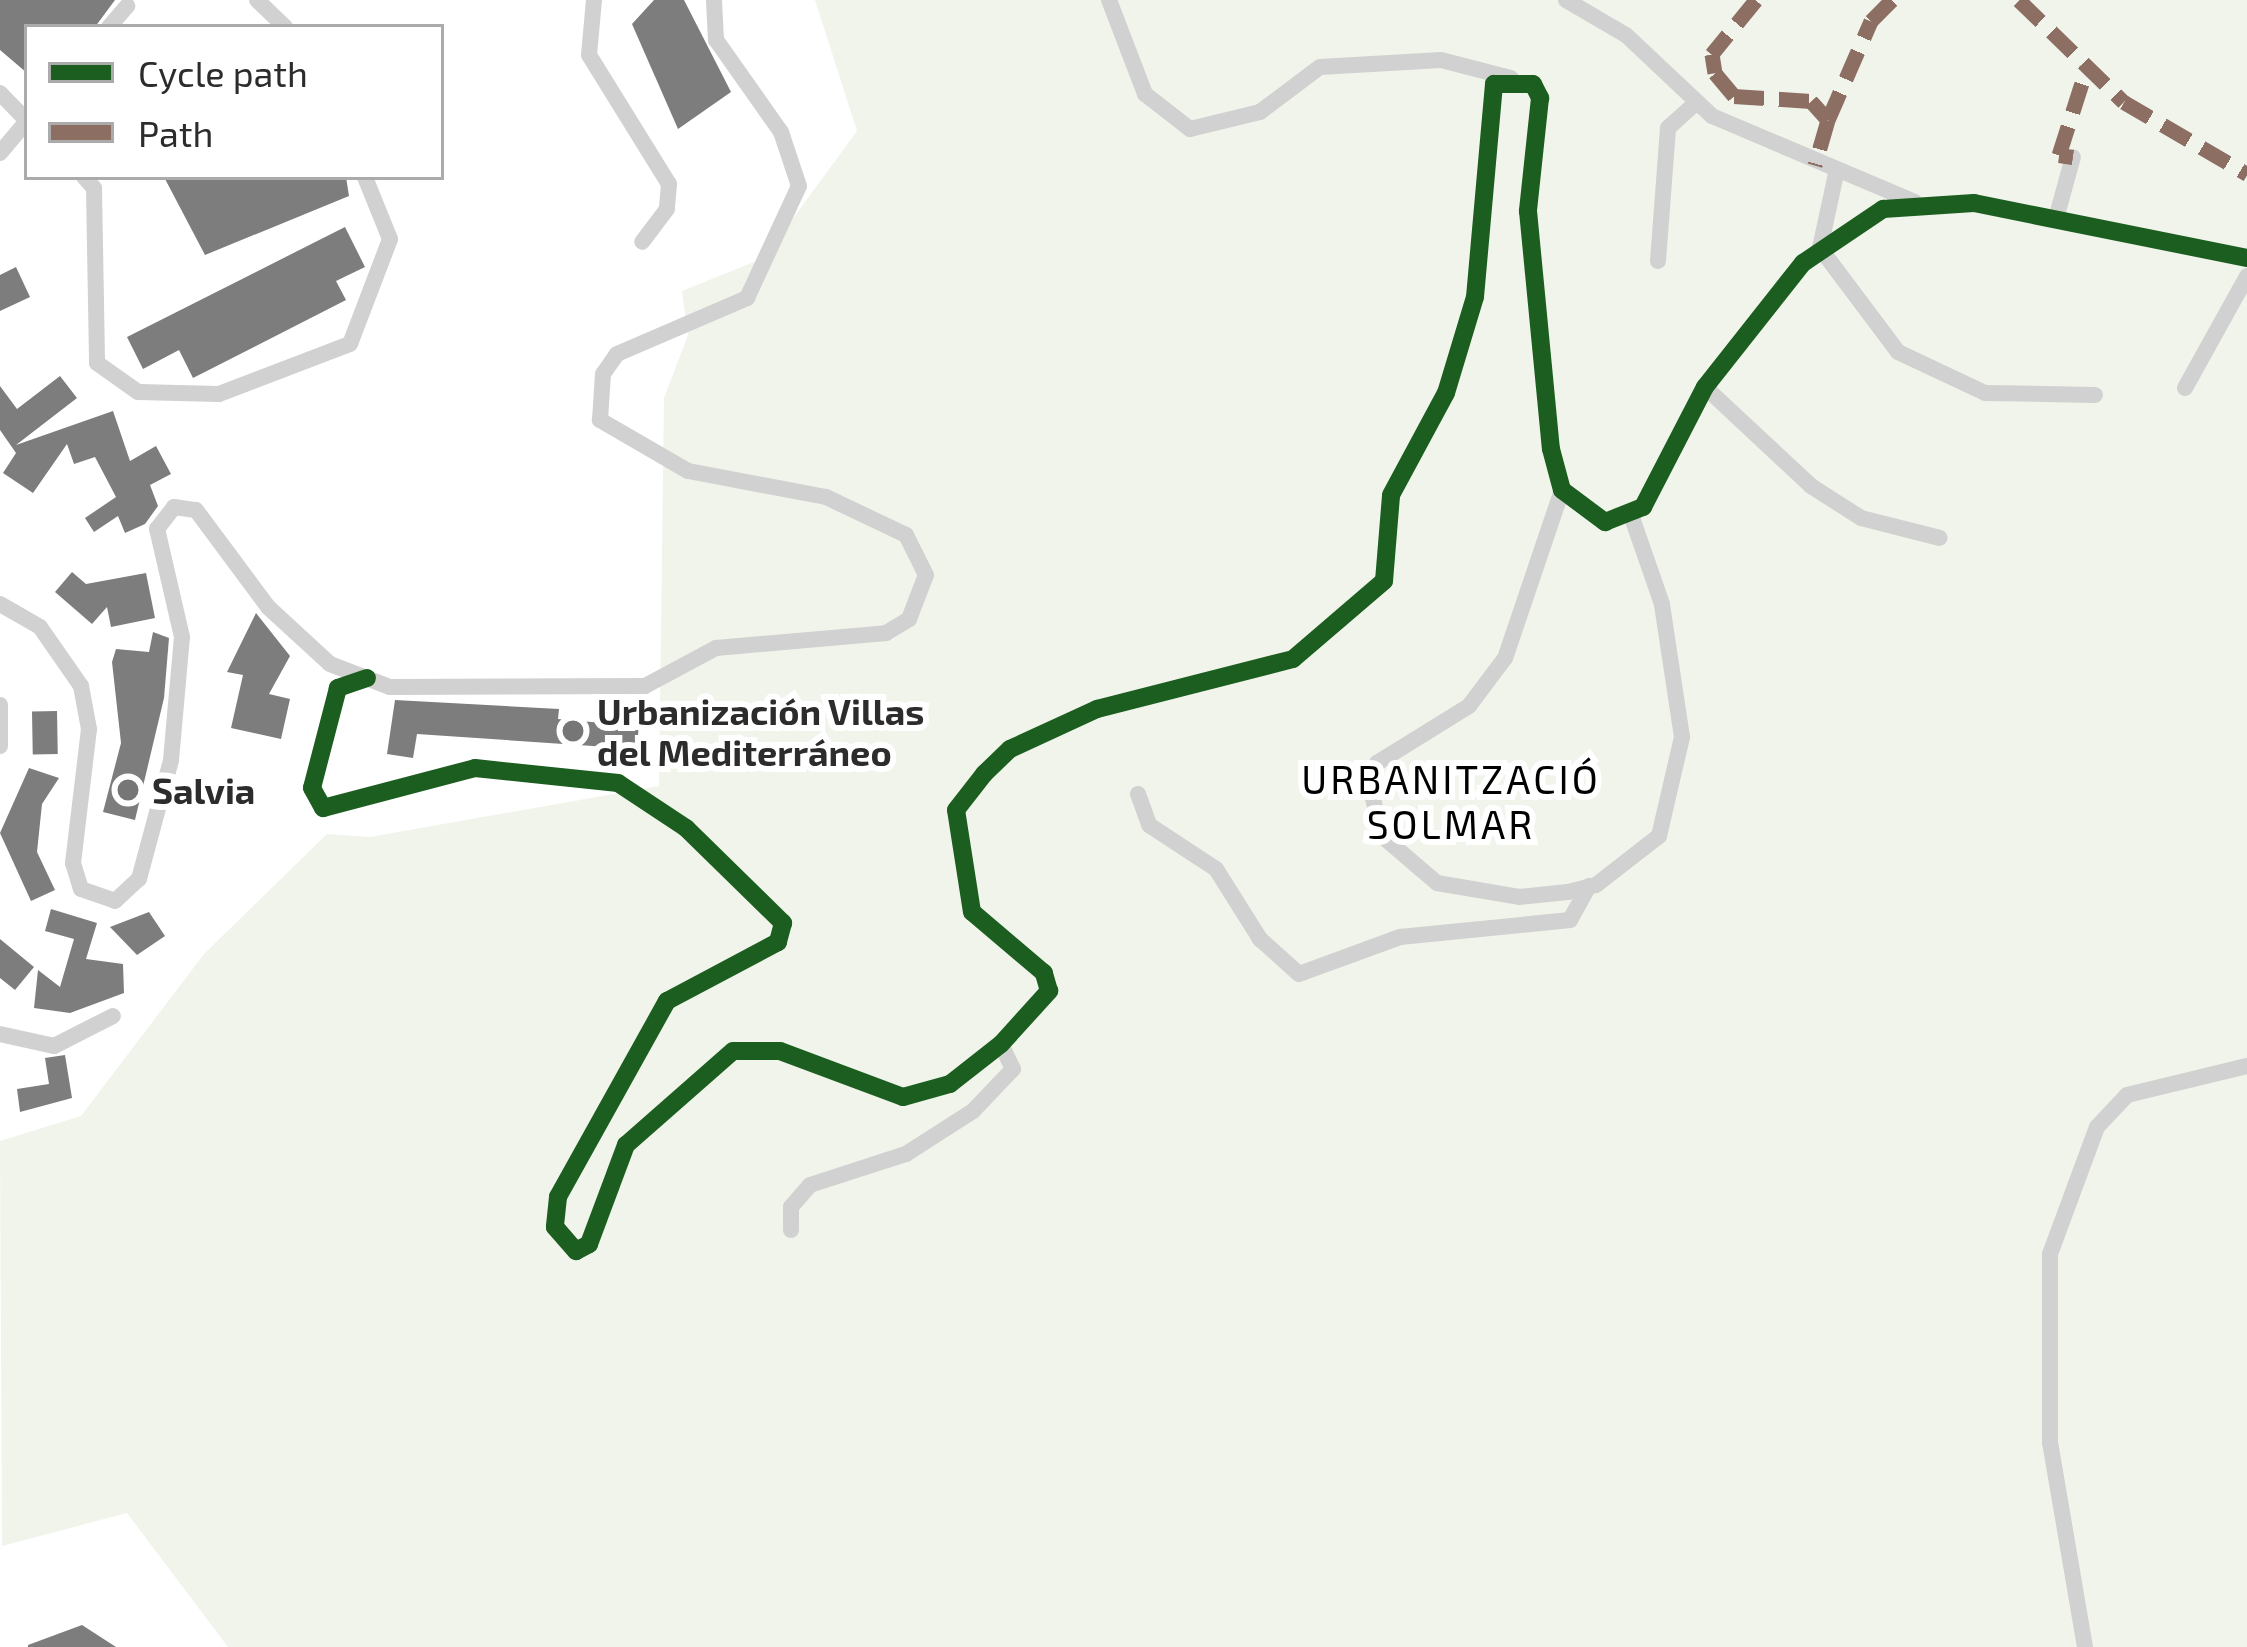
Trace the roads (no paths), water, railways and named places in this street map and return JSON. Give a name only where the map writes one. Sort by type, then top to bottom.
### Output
[{"type":"street","points":[[257,0],[282,24]]},
{"type":"street","points":[[594,0],[589,55],[668,184],[668,209],[642,242]]},
{"type":"street","points":[[0,604],[40,627],[81,686],[89,729],[73,863],[97,899],[130,894],[139,878],[171,760],[182,637],[157,529],[175,507],[196,509],[268,607],[330,664],[390,687],[645,686],[716,648],[886,632],[924,594],[906,535],[875,515],[688,471],[600,420],[603,374],[617,354],[747,298],[799,186],[781,132],[716,40],[714,0]]},
{"type":"street","points":[[1109,0],[1144,94],[1190,129],[1260,112],[1320,67],[1442,60],[1510,78],[1540,98],[1528,211],[1562,490],[1505,658],[1469,706],[1377,764],[1370,786],[1382,836],[1437,883],[1519,897],[1589,886]]},
{"type":"street","points":[[1566,0],[1625,35],[1697,102],[1836,174],[1916,202],[2057,215],[2247,258]]},
{"type":"street","points":[[112,24],[127,6]]},
{"type":"street","points":[[367,678],[338,688],[312,788],[323,808],[475,768],[618,783],[686,828],[783,923],[778,942],[667,1001],[558,1197],[562,1246],[589,1244],[611,1166],[692,1077],[733,1051],[780,1051],[903,1096],[950,1084],[1001,1045],[1048,991],[1044,973],[972,912],[956,810],[1010,749],[1097,709],[1293,659],[1384,581],[1391,496],[1446,393],[1475,297],[1495,84],[1510,78]]},
{"type":"street","points":[[0,93],[24,118]]},
{"type":"street","points":[[1658,261],[1669,128],[1697,102]]},
{"type":"street","points":[[0,153],[24,125]]},
{"type":"street","points":[[2057,215],[2073,157]]},
{"type":"street","points":[[1836,174],[1820,248],[1898,352],[1984,393],[2095,395]]},
{"type":"street","points":[[87,180],[94,188],[97,363],[138,392],[219,394],[350,344],[390,239],[366,180]]},
{"type":"street","points":[[1562,490],[1605,522],[1631,515],[1705,387],[1820,248],[1861,219],[1916,202]]},
{"type":"street","points":[[2185,388],[2247,276]]},
{"type":"street","points":[[1705,387],[1811,486],[1862,518],[1940,538]]},
{"type":"street","points":[[1138,794],[1149,825],[1216,868],[1260,939],[1299,974],[1400,937],[1570,920],[1589,886],[1659,836],[1678,787],[1662,604],[1631,515]]},
{"type":"street","points":[[0,705],[0,746]]},
{"type":"street","points":[[0,1034],[54,1046],[113,1016]]},
{"type":"street","points":[[791,1230],[791,1207],[810,1185],[906,1154],[973,1111],[1013,1069],[1001,1045]]},
{"type":"street","points":[[2085,1647],[2050,1443],[2050,1254],[2097,1127],[2128,1095],[2247,1066]]},
{"type":"place","name":"Urbanización Villas del Mediterráneo","points":[[573,731]]},
{"type":"place","name":"Salvia","points":[[128,790]]},
{"type":"district","name":"URBANITZACIÓ SOLMAR","points":[[1451,802]]}]
